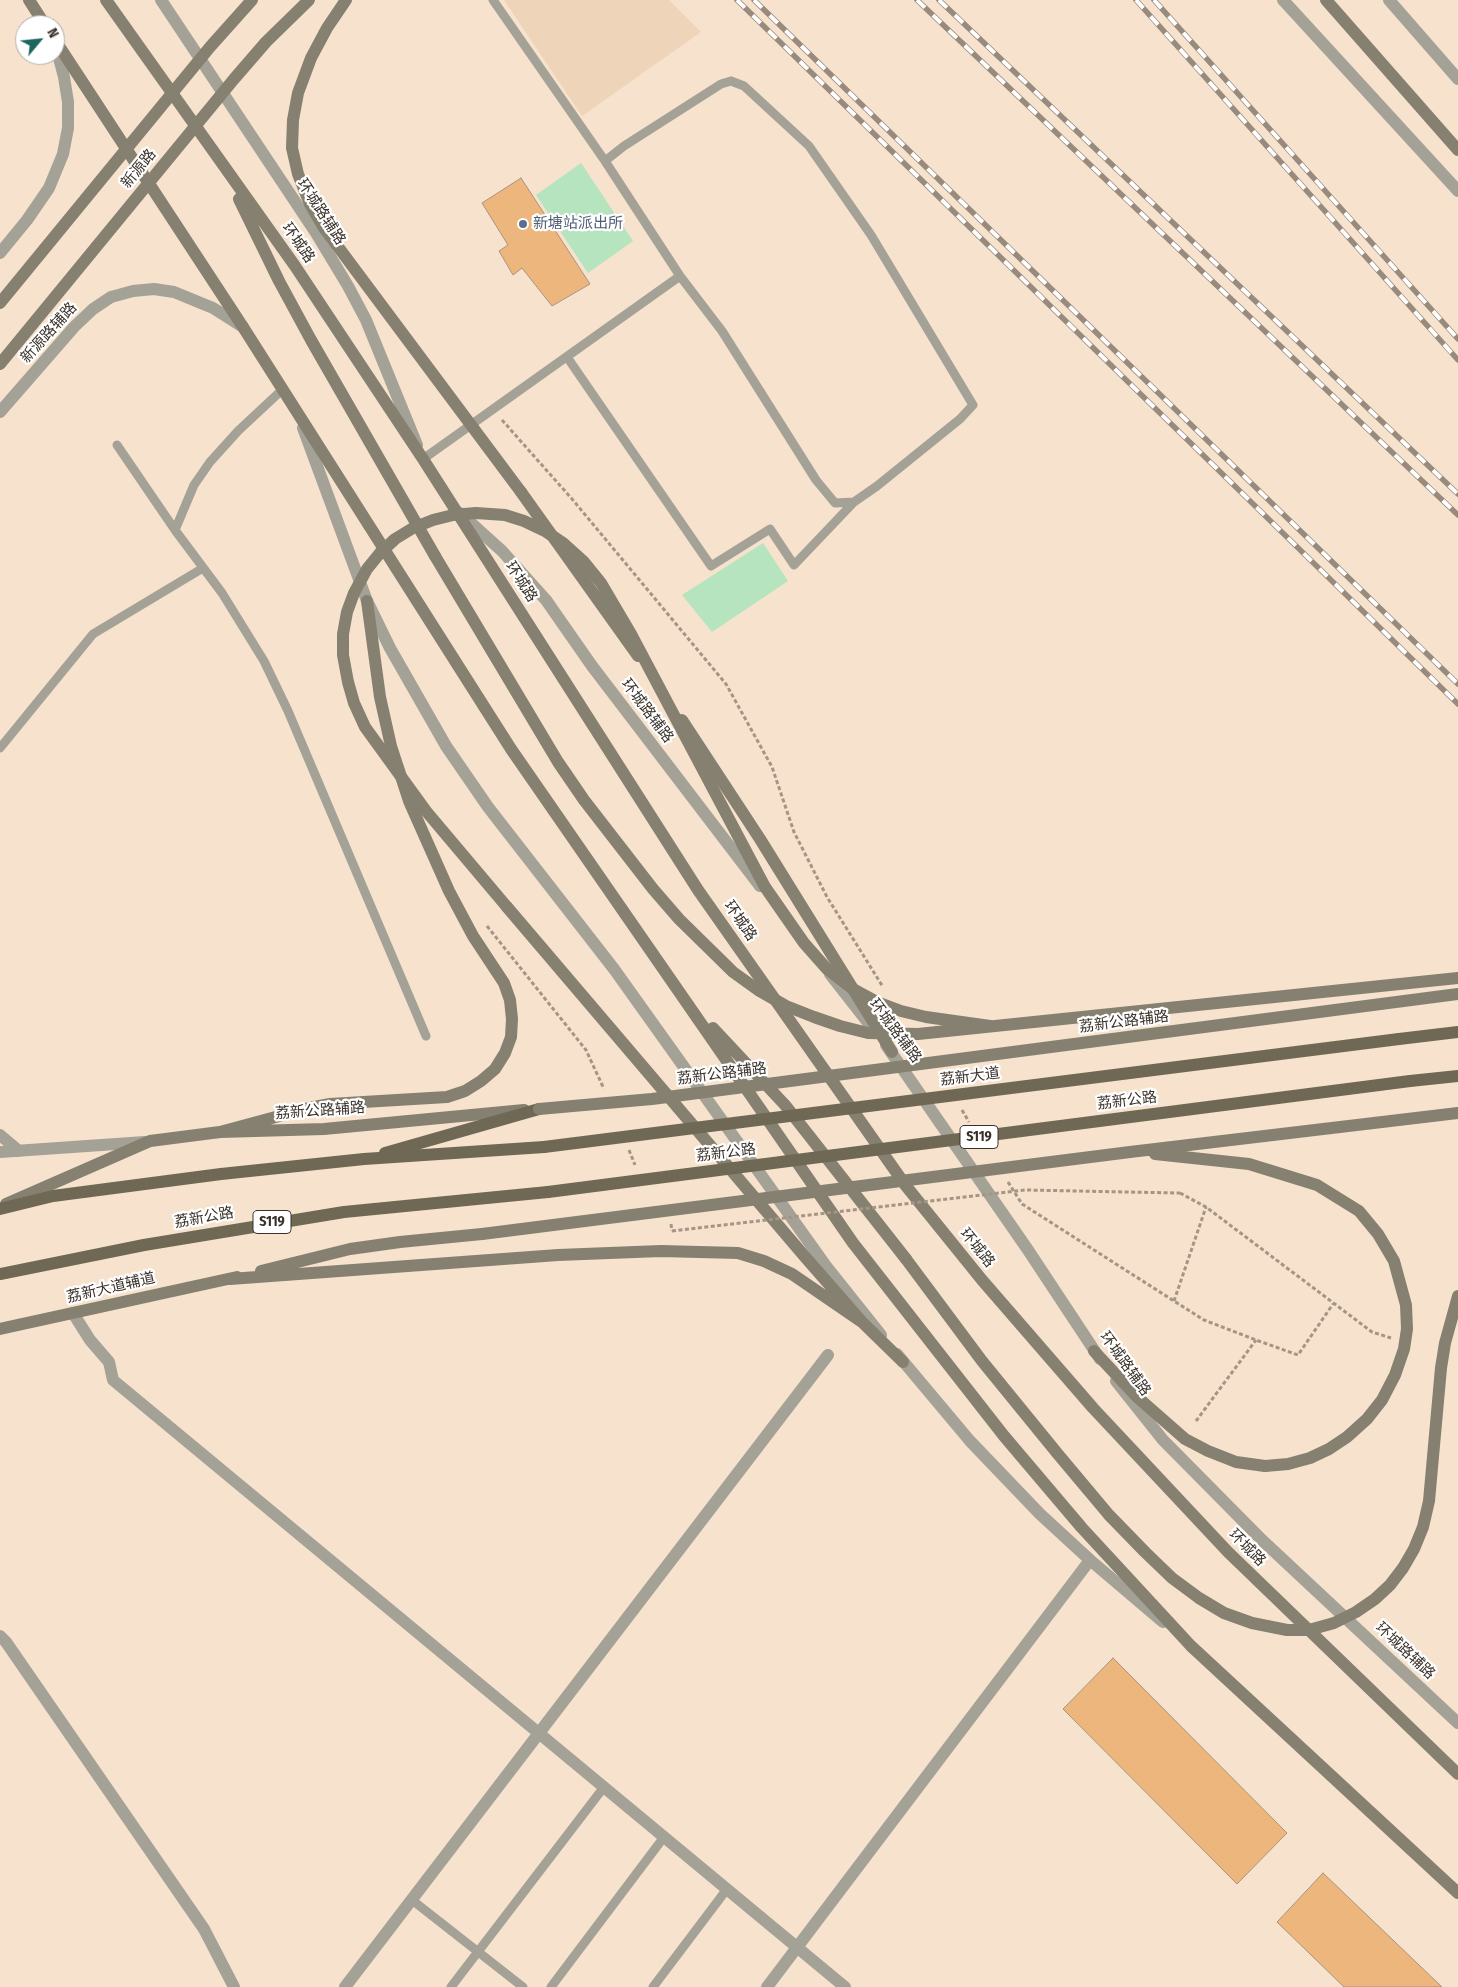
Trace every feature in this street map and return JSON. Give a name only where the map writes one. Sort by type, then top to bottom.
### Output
[{"type":"main road","points":[[30,0],[39,15]]},
{"type":"main road","name":"环城路","points":[[106,0],[294,266],[423,459],[698,890],[906,1186],[982,1280],[1093,1408],[1228,1552],[1458,1774]]},
{"type":"main road","name":"新源路","points":[[0,304],[203,54],[252,0]]},
{"type":"main road","name":"新源路","points":[[0,364],[234,79],[266,42],[309,0]]},
{"type":"main road","points":[[346,0],[327,28],[315,51],[298,93],[293,120],[292,148],[298,174],[310,204],[324,228],[521,492],[673,706],[760,839],[892,1052]]},
{"type":"main road","points":[[1326,0],[1458,150]]},
{"type":"main road","points":[[65,57],[244,327],[511,750],[853,1242],[1004,1436],[1082,1528],[1191,1646],[1458,1893]]},
{"type":"main road","points":[[222,164],[279,280],[434,556],[533,722],[584,800],[659,897],[679,920],[733,972],[758,990],[786,1006],[840,1026],[868,1033],[918,1034],[1458,978]]},
{"type":"main road","points":[[903,1362],[862,1322],[507,907],[426,811],[369,734],[354,703],[348,682],[343,655],[343,634],[347,612],[354,593],[371,564],[395,539],[413,528],[453,515],[476,513],[505,515],[524,521],[557,539],[584,562],[601,583],[631,634],[765,888],[804,943],[827,970],[853,989],[877,1002],[901,1011],[943,1020],[990,1026]]},
{"type":"main road","points":[[220,1132],[330,1104],[446,1097],[465,1091],[495,1069],[506,1053],[511,1037],[510,1000],[504,983],[469,928],[449,891],[409,801],[392,746],[377,679],[367,601]]},
{"type":"main road","name":"荔新公路辅路","points":[[0,1207],[150,1142],[220,1132],[324,1129],[652,1099],[1458,994]]},
{"type":"main road","points":[[682,996],[785,1105],[906,1259],[982,1361],[1109,1515],[1172,1578],[1198,1598],[1224,1613],[1252,1623],[1287,1630],[1309,1630],[1334,1623],[1356,1612],[1375,1599],[1390,1585],[1414,1549],[1423,1527],[1429,1501],[1441,1368],[1445,1343],[1458,1296]]},
{"type":"main road","name":"荔新大道","points":[[364,1159],[544,1147],[1458,1032]]},
{"type":"main road","name":"荔新公路","points":[[0,1274],[144,1245],[326,1214],[548,1192],[1458,1076]]},
{"type":"main road","points":[[0,1207],[53,1196],[113,1187],[364,1159],[539,1109]]},
{"type":"main road","points":[[230,1278],[350,1250],[400,1242],[482,1234],[1130,1152],[1458,1113]]},
{"type":"main road","points":[[1094,1351],[1136,1396],[1184,1439],[1236,1462],[1265,1466],[1288,1464],[1310,1458],[1330,1449],[1347,1437],[1367,1419],[1382,1400],[1395,1375],[1404,1348],[1407,1329],[1406,1305],[1394,1261],[1378,1234],[1359,1211],[1317,1184],[1249,1164],[1130,1152]]},
{"type":"main road","points":[[230,1278],[558,1255],[661,1251],[738,1253],[764,1261],[792,1274],[862,1322]]},
{"type":"main road","name":"荔新大道辅道","points":[[0,1329],[230,1278]]},
{"type":"street","name":"环城路辅路","points":[[161,0],[316,234],[348,286],[366,320],[423,459]]},
{"type":"street","points":[[1283,0],[1458,191]]},
{"type":"street","points":[[1389,0],[1458,79]]},
{"type":"street","points":[[0,253],[27,220],[49,188],[63,154],[68,128],[68,102],[61,65]]},
{"type":"street","name":"新源路辅路","points":[[0,412],[74,327],[93,309],[112,297],[133,291],[154,289],[174,292],[194,298],[244,327]]},
{"type":"street","points":[[297,410],[367,601],[390,648],[427,715],[488,808],[614,969],[826,1266],[903,1362],[976,1447],[1040,1514],[1090,1560],[1191,1646]]},
{"type":"street","name":"环城路辅路","points":[[452,506],[502,551],[546,600],[592,666],[790,925],[892,1052],[1028,1250],[1094,1351],[1163,1440],[1262,1540],[1458,1723]]},
{"type":"street","points":[[0,1135],[19,1151]]},
{"type":"street","points":[[0,1152],[150,1142]]},
{"type":"street","points":[[73,1313],[90,1340],[109,1362],[113,1380],[845,1987]]},
{"type":"street","points":[[345,1987],[828,1355]]},
{"type":"street","points":[[767,1987],[1090,1560]]},
{"type":"street","points":[[0,1636],[204,1929],[234,1987]]},
{"type":"lane","points":[[493,0],[604,161],[680,276],[722,332],[816,480],[835,503],[854,502]]},
{"type":"lane","points":[[568,357],[711,566],[770,529],[794,565],[854,502],[877,486],[945,431],[973,405],[871,235],[809,146],[744,86],[732,81],[721,84],[624,146],[604,161]]},
{"type":"lane","points":[[423,459],[680,276]]},
{"type":"lane","points":[[176,530],[194,485],[210,462],[238,431],[283,389]]},
{"type":"lane","points":[[117,445],[227,601],[260,654],[288,712],[426,1036]]},
{"type":"lane","points":[[0,748],[94,634],[203,568]]},
{"type":"lane","points":[[451,1987],[604,1787]]},
{"type":"lane","points":[[551,1987],[664,1837]]},
{"type":"lane","points":[[653,1987],[727,1889]]},
{"type":"lane","points":[[412,1900],[523,1987]]},
{"type":"path","points":[[492,410],[572,499],[726,684],[772,767],[794,832],[827,897],[887,993]]},
{"type":"path","points":[[469,928],[481,917],[586,1050],[607,1095]]},
{"type":"path","points":[[957,1102],[973,1128]]},
{"type":"path","points":[[629,1149],[635,1168]]},
{"type":"path","points":[[1006,1178],[1022,1204],[1204,1320],[1256,1340],[1298,1355],[1334,1304]]},
{"type":"path","points":[[670,1222],[672,1231],[1025,1190],[1180,1193],[1206,1207],[1372,1332],[1399,1340]]},
{"type":"path","points":[[1174,1301],[1206,1207]]},
{"type":"path","points":[[1196,1421],[1256,1340]]},
{"type":"shaded area","points":[[504,0],[669,0],[701,32],[582,116]]},
{"type":"green space","points":[[581,163],[633,241],[588,273],[536,195]]},
{"type":"green space","points":[[763,543],[788,581],[712,632],[682,595]]},
{"type":"building","name":"新塘站派出所","points":[[521,178],[590,284],[552,306],[522,268],[513,275],[499,251],[508,245],[482,203]]},
{"type":"building","points":[[1113,1658],[1287,1833],[1237,1884],[1063,1709]]},
{"type":"building","points":[[1323,1873],[1442,1987],[1344,1987],[1277,1922]]},
{"type":"railway","points":[[737,0],[1458,704]]},
{"type":"railway","points":[[754,0],[1458,684]]},
{"type":"railway","points":[[917,0],[1458,515]]},
{"type":"railway","points":[[939,0],[1458,494]]},
{"type":"railway","points":[[1136,0],[1458,360]]},
{"type":"railway","points":[[1154,0],[1458,339]]},
{"type":"place","name":"新塘站派出所","points":[[523,224]]}]
